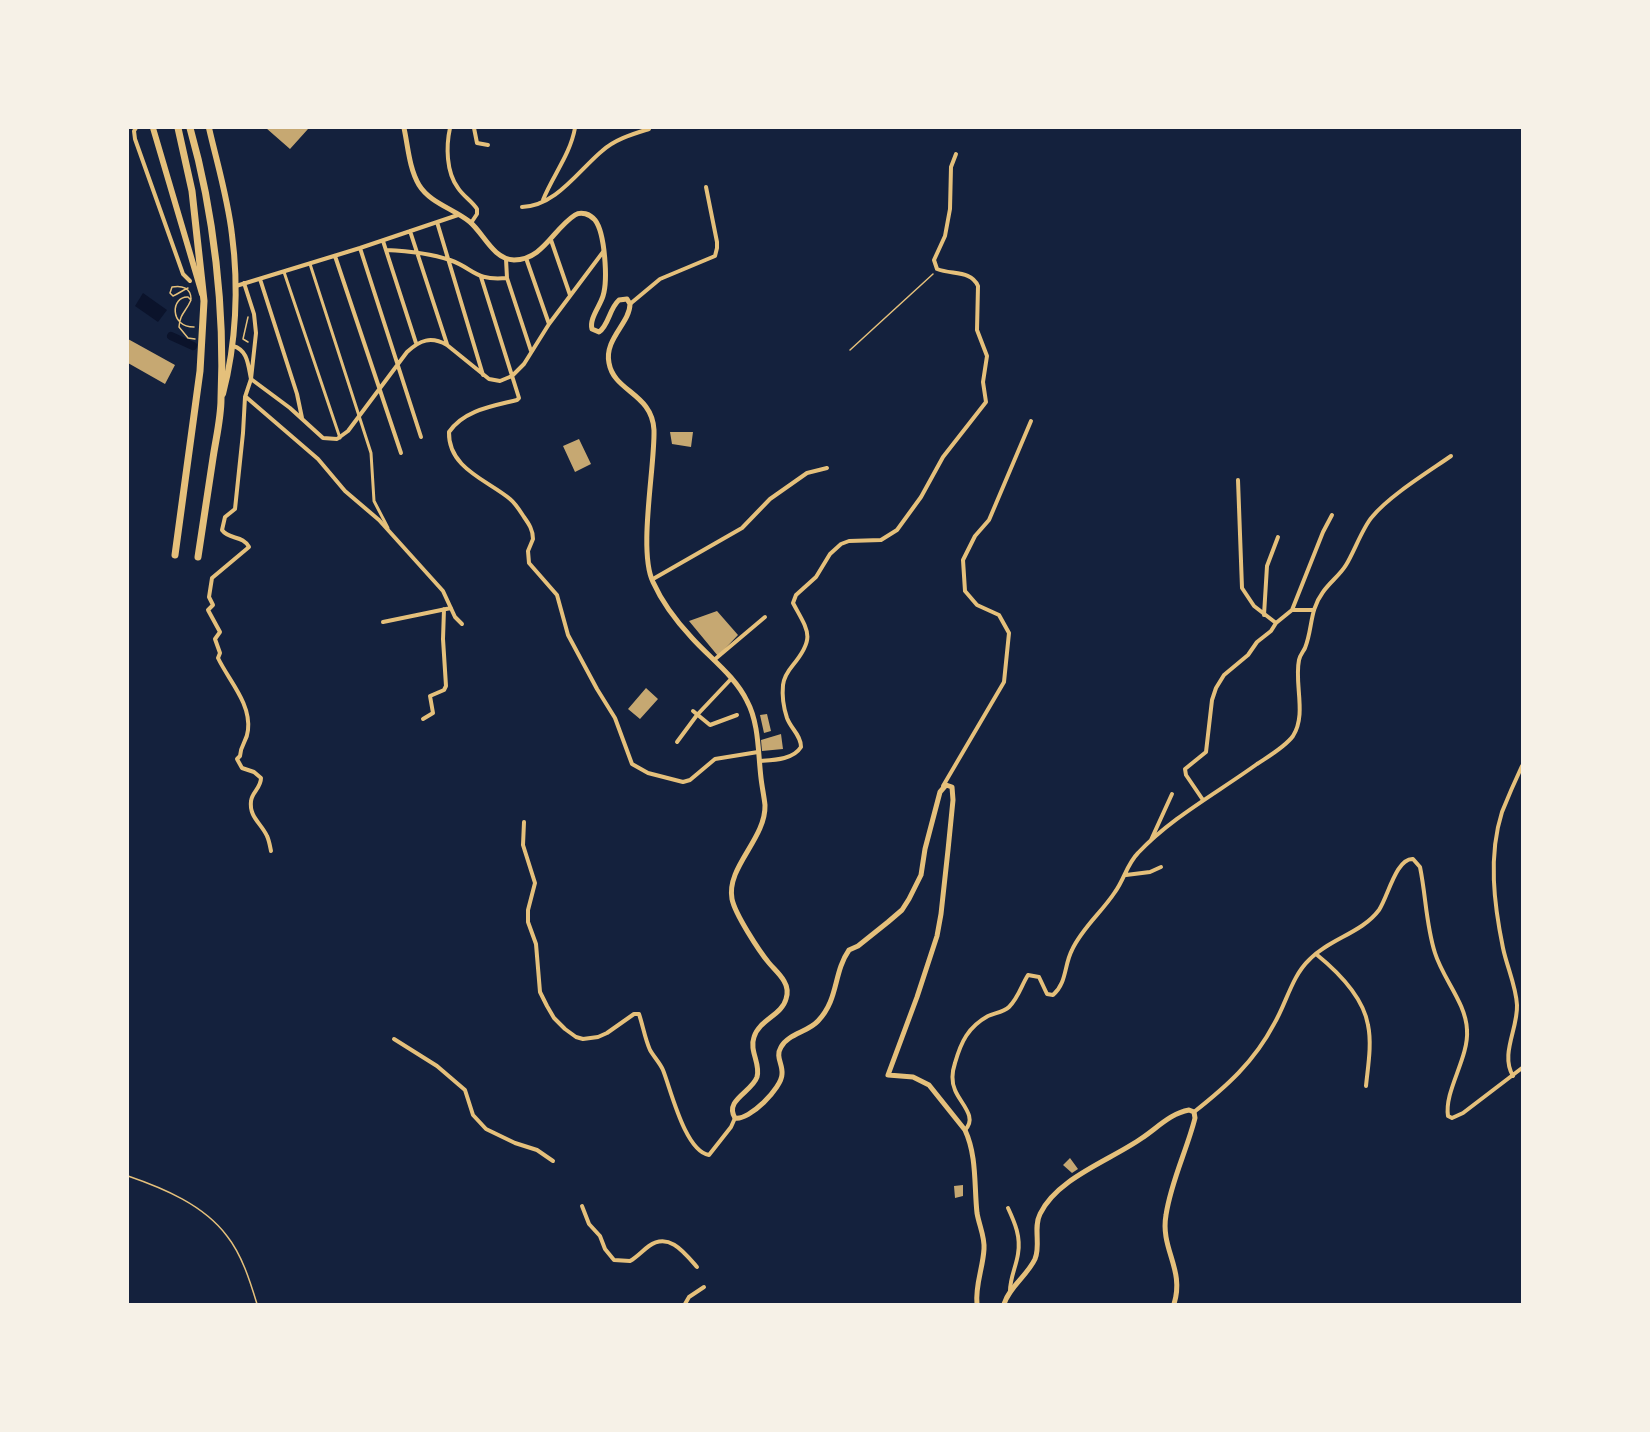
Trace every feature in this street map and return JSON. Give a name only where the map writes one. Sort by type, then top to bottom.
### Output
[{"type":"highway","points":[[175,555],[203,340],[204,302],[192,191],[178,128]]},
{"type":"highway","points":[[190,128],[204,185],[213,243],[218,287],[221,400],[198,557]]},
{"type":"main road","points":[[153,128],[204,302]]},
{"type":"main road","points":[[209,128],[232,235],[235,286],[233,346],[221,400]]},
{"type":"street","points":[[136,128],[135,139],[183,274],[191,284]]},
{"type":"street","points":[[404,128],[414,172],[422,188],[438,202],[471,223],[492,249],[506,259],[526,258],[551,240],[574,215],[586,214],[596,222],[606,272],[605,289],[591,324],[592,330],[599,333],[603,330],[615,303],[619,300],[627,299],[630,304]]},
{"type":"street","points":[[450,128],[449,161],[454,182],[477,209],[477,214],[471,223]]},
{"type":"street","points":[[474,128],[477,143],[488,145]]},
{"type":"street","points":[[542,202],[565,160],[575,128]]},
{"type":"street","points":[[522,207],[532,206],[553,196],[573,180],[602,150],[628,136],[649,129]]},
{"type":"street","points":[[759,761],[787,757],[797,753],[801,747],[799,738],[787,718],[783,691],[785,676],[807,645],[807,631],[802,616],[793,603],[794,597],[816,577],[830,554],[841,544],[849,541],[881,540],[897,530],[921,497],[954,441],[984,406],[986,398],[983,382],[987,356],[977,330],[978,286],[975,279],[970,276],[937,269],[934,264],[934,257],[945,236],[950,209],[950,173],[956,154]]},
{"type":"street","points":[[524,822],[523,845],[535,883],[528,910],[528,922],[537,950],[540,992],[550,1012],[565,1029],[583,1039],[607,1033],[634,1014],[639,1014],[651,1050],[662,1069],[690,1138],[704,1155],[709,1155],[735,1119],[732,1111],[733,1105],[758,1075],[752,1046],[753,1037],[758,1029],[784,1005],[787,993],[782,978],[768,962],[739,917],[732,898],[732,885],[759,831],[765,802],[753,715],[748,702],[731,679],[675,617],[652,580],[648,535],[653,463],[652,417],[644,403],[614,375],[608,359],[612,342],[628,314],[630,304],[660,279],[715,256],[717,242],[706,187]]},
{"type":"street","points":[[235,286],[383,241],[458,214]]},
{"type":"street","points":[[437,222],[483,376]]},
{"type":"street","points":[[410,231],[447,345]]},
{"type":"street","points":[[551,240],[570,296]]},
{"type":"street","points":[[383,241],[417,343]]},
{"type":"street","points":[[360,248],[422,437]]},
{"type":"street","points":[[386,250],[417,251],[449,260],[482,277],[507,278]]},
{"type":"street","points":[[233,346],[238,347],[246,356],[251,379],[323,438],[333,440],[340,438],[360,417],[398,363],[417,343],[433,340],[447,345],[489,379],[500,381],[512,376],[524,364],[549,324],[603,252]]},
{"type":"street","points":[[335,256],[401,453]]},
{"type":"street","points":[[526,258],[549,324]]},
{"type":"street","points":[[506,259],[507,278],[531,352]]},
{"type":"street","points":[[310,264],[371,453],[375,501],[390,534]]},
{"type":"street","points":[[284,271],[340,438]]},
{"type":"street","points":[[482,277],[519,398],[460,419],[449,432],[451,447],[469,471],[509,499],[529,525],[533,539],[527,559],[557,595],[568,635],[615,718],[630,761],[635,767],[648,773],[683,782],[690,780],[715,759],[758,752]]},
{"type":"street","points":[[260,279],[297,394],[302,419]]},
{"type":"street","points":[[244,284],[252,305],[256,333],[251,379],[245,397],[235,509],[225,517],[222,530],[225,534],[244,539],[249,547],[212,579],[209,597],[213,605],[208,610],[220,632],[215,639],[220,653],[218,658],[237,689],[248,719],[248,733],[237,759],[242,768],[254,772],[261,778],[261,785],[252,798],[251,810],[267,835],[272,851]]},
{"type":"street","points":[[245,397],[318,459],[345,491],[379,520],[443,591],[455,617],[462,624]]},
{"type":"street","points":[[735,1119],[742,1119],[755,1111],[778,1083],[782,1073],[778,1057],[784,1042],[814,1026],[830,1006],[842,963],[849,950],[858,946],[888,922],[902,910],[909,899],[921,874],[925,849],[943,787],[1004,682],[1009,633],[999,615],[977,605],[965,591],[963,560],[975,536],[989,520],[1031,421]]},
{"type":"street","points":[[965,1130],[971,1119],[957,1095],[952,1079],[955,1062],[965,1036],[973,1026],[988,1016],[1008,1008],[1020,994],[1028,975],[1039,977],[1047,994],[1053,995],[1058,991],[1076,942],[1115,892],[1134,858],[1149,843],[1203,800],[1226,787],[1280,748],[1293,735],[1299,708],[1297,672],[1300,656],[1305,647],[1313,610],[1323,592],[1345,567],[1371,517],[1396,495],[1451,456]]},
{"type":"street","points":[[652,580],[742,528],[770,499],[803,476],[827,468]]},
{"type":"street","points":[[1238,480],[1242,588],[1246,596],[1264,615],[1276,623]]},
{"type":"street","points":[[1203,800],[1186,776],[1185,769],[1206,752],[1212,700],[1216,688],[1224,675],[1292,610],[1332,515]]},
{"type":"street","points":[[1264,615],[1267,566],[1278,537]]},
{"type":"street","points":[[383,622],[451,608]]},
{"type":"street","points":[[423,719],[433,713],[430,696],[444,690],[447,686],[443,645],[444,609]]},
{"type":"street","points":[[1292,610],[1313,610]]},
{"type":"street","points":[[713,660],[765,617]]},
{"type":"street","points":[[677,742],[695,713],[731,679]]},
{"type":"street","points":[[695,713],[710,725],[737,715]]},
{"type":"street","points":[[1513,1076],[1507,1062],[1517,1017],[1517,1003],[1498,920],[1493,874],[1502,814],[1522,766]]},
{"type":"street","points":[[943,787],[949,784],[952,787],[953,800],[941,914],[927,968],[888,1075],[913,1077],[930,1085],[965,1130],[974,1158],[978,1217],[984,1245],[976,1290],[977,1305]]},
{"type":"street","points":[[1149,843],[1172,794]]},
{"type":"street","points":[[1194,1112],[1227,1086],[1258,1051],[1302,968],[1335,940],[1359,927],[1377,913],[1399,868],[1405,860],[1409,859],[1413,859],[1420,867],[1430,939],[1464,1016],[1467,1028],[1467,1041],[1451,1096],[1448,1116],[1456,1117],[1463,1113],[1522,1068]]},
{"type":"street","points":[[1126,875],[1150,872],[1161,867]]},
{"type":"street","points":[[1316,954],[1340,975],[1365,1012],[1370,1041],[1366,1086]]},
{"type":"street","points":[[394,1039],[436,1066],[465,1090],[473,1115],[486,1129],[511,1142],[540,1151],[553,1161]]},
{"type":"street","points":[[1004,1305],[1010,1291],[1035,1259],[1040,1214],[1058,1191],[1171,1118],[1185,1110],[1194,1112]]},
{"type":"street","points":[[1174,1305],[1178,1281],[1165,1240],[1166,1215],[1194,1122],[1194,1112]]},
{"type":"street","points":[[582,1206],[589,1224],[600,1236],[605,1249],[614,1260],[630,1261],[654,1243],[666,1241],[678,1247],[697,1267]]},
{"type":"street","points":[[1008,1208],[1019,1235],[1018,1254],[1012,1272],[1010,1291]]},
{"type":"street","points":[[685,1305],[689,1296],[704,1287]]},
{"type":"path","points":[[850,350],[937,269]]},
{"type":"path","points":[[191,284],[186,289],[173,296],[170,291],[172,287],[178,286],[186,288],[189,291],[191,300],[181,314],[179,327],[188,338],[203,340]]},
{"type":"path","points":[[176,317],[176,307],[180,298],[188,297],[191,300]]},
{"type":"path","points":[[251,342],[243,339],[243,334],[252,305]]},
{"type":"path","points":[[128,1176],[172,1194],[214,1221],[235,1248],[257,1305]]},
{"type":"water","points":[[143,293],[167,310],[158,322],[135,306]]},
{"type":"building","points":[[266,128],[306,128],[308,129],[290,149]]},
{"type":"building","points":[[128,339],[175,365],[165,384],[128,363]]},
{"type":"building","points":[[670,432],[693,432],[691,447],[672,444]]},
{"type":"building","points":[[579,439],[591,464],[575,472],[563,446]]},
{"type":"building","points":[[717,611],[738,635],[718,656],[689,621]]},
{"type":"building","points":[[646,688],[658,699],[640,719],[628,709]]},
{"type":"building","points":[[767,714],[771,731],[764,733],[760,715]]},
{"type":"building","points":[[781,734],[783,749],[762,751],[761,740]]},
{"type":"building","points":[[1070,1158],[1078,1169],[1072,1173],[1063,1165]]},
{"type":"building","points":[[963,1185],[963,1196],[955,1198],[954,1186]]},
{"type":"waterway","points":[[171,336],[193,346]]}]
